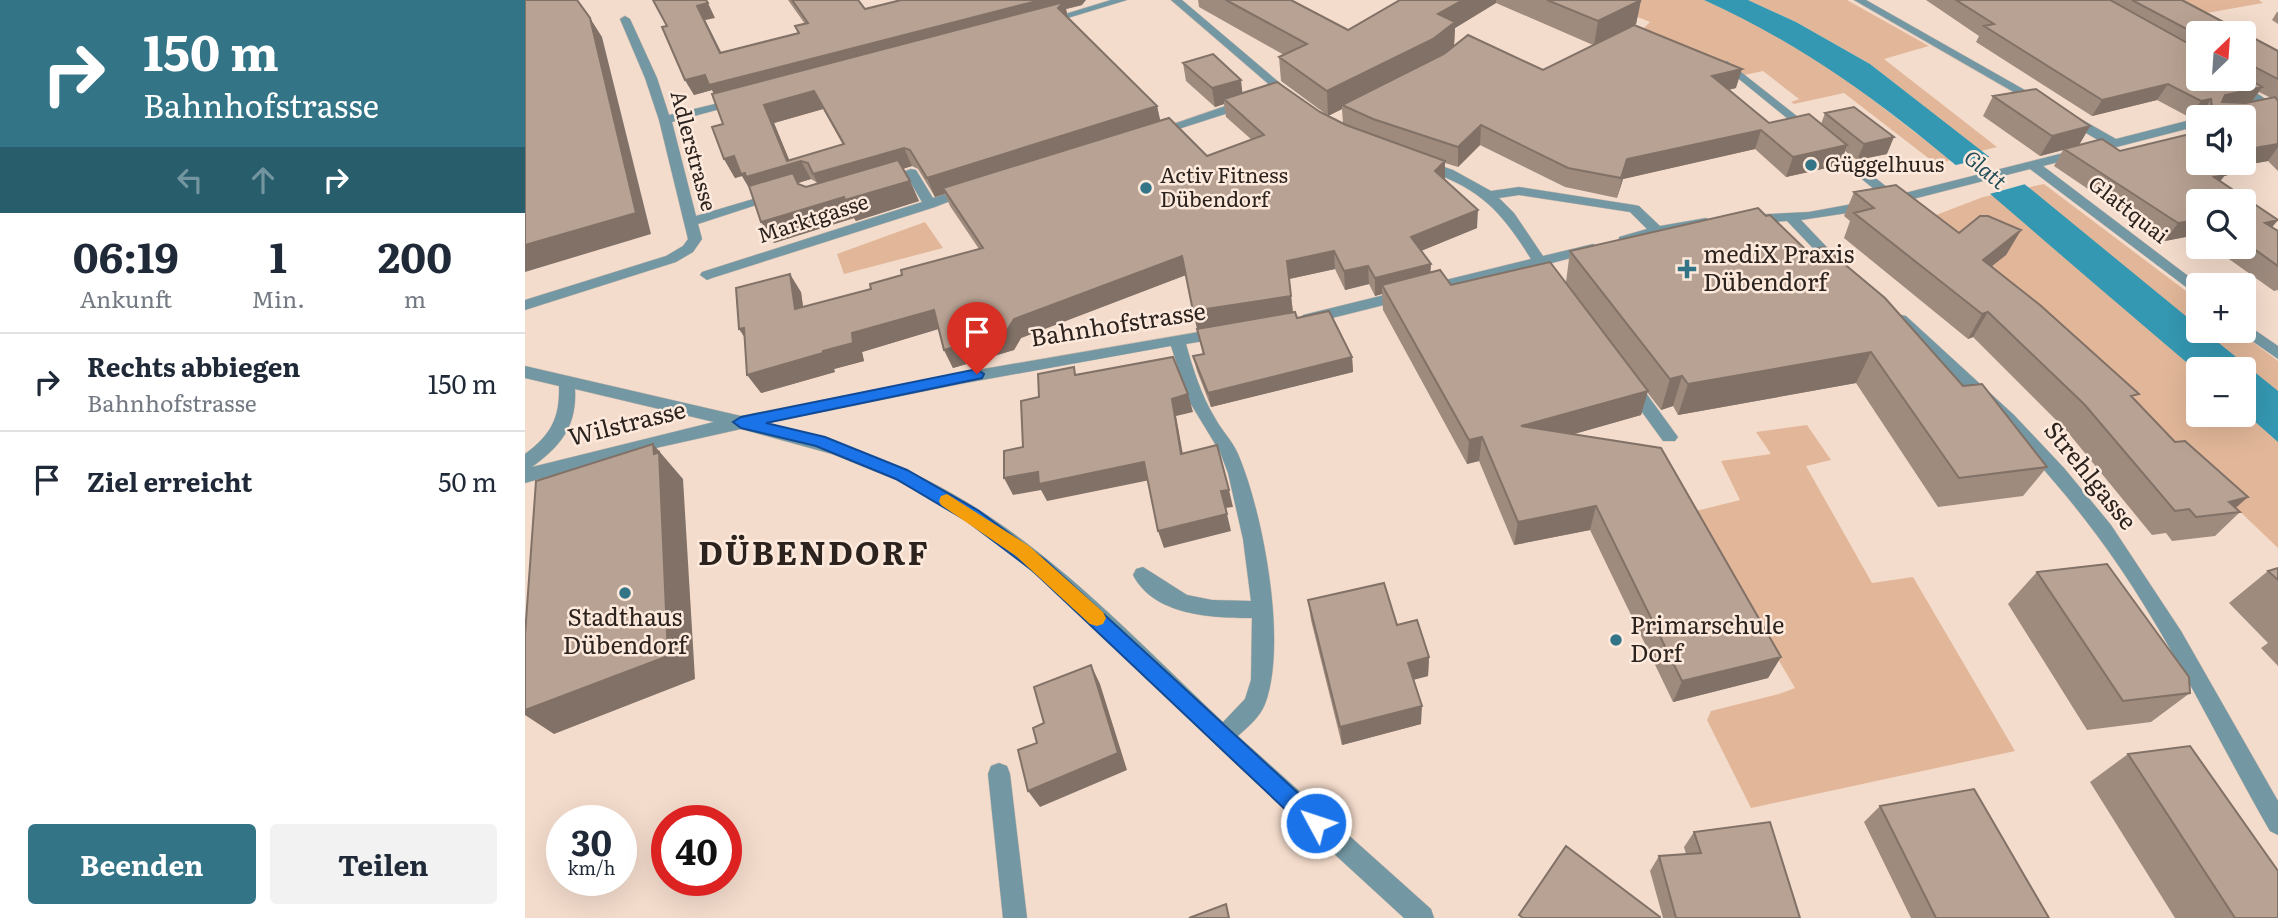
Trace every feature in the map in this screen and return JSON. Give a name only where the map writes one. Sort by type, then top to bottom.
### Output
[{"type":"street","points":[[1028,26],[1122,0]]},
{"type":"street","points":[[1176,0],[1304,108]]},
{"type":"street","points":[[1859,0],[2113,143]]},
{"type":"street","name":"Adlerstrasse","points":[[525,305],[671,259],[688,249],[695,239],[665,120],[625,19]]},
{"type":"street","points":[[1727,64],[1895,200]]},
{"type":"street","points":[[1139,139],[1283,91]]},
{"type":"street","points":[[2245,91],[2272,105],[2278,123]]},
{"type":"street","points":[[665,120],[754,99]]},
{"type":"street","points":[[1741,219],[1791,218],[1832,213],[1895,200],[2186,125]]},
{"type":"street","points":[[1413,161],[1462,177],[1490,195],[1512,218],[1557,286]]},
{"type":"street","name":"Glattquai","points":[[2026,165],[2047,173],[2186,282]]},
{"type":"street","name":"Marktgasse","points":[[871,185],[911,173],[930,204]]},
{"type":"street","name":"Marktgasse","points":[[708,275],[988,186]]},
{"type":"street","points":[[1490,195],[1519,191],[1634,209],[1658,210]]},
{"type":"street","name":"Marktgasse","points":[[689,222],[786,193]]},
{"type":"street","points":[[1634,209],[1657,231]]},
{"type":"street","points":[[1791,218],[1849,275]]},
{"type":"street","points":[[1286,323],[1359,308],[1657,231],[1722,221]]},
{"type":"street","name":"Strehlgasse","points":[[1884,306],[1997,406],[2043,455],[2105,532],[2176,640],[2278,823]]},
{"type":"street","name":"Bahnhofstrasse","points":[[741,422],[1030,364],[1231,332]]},
{"type":"street","points":[[2256,337],[2278,354]]},
{"type":"street","points":[[1177,340],[1184,372],[1208,422],[1227,449],[1241,483],[1251,524],[1265,647],[1260,687],[1255,704],[1223,737]]},
{"type":"street","points":[[1620,370],[1669,437]]},
{"type":"street","points":[[525,372],[741,422],[831,446],[902,474],[973,516],[1032,560],[1296,807],[1355,856],[1422,918]]},
{"type":"street","points":[[525,463],[542,451],[562,428],[569,412],[567,382]]},
{"type":"street","name":"Wilstrasse","points":[[525,476],[638,443],[741,422]]},
{"type":"street","points":[[1143,575],[1158,591],[1190,606],[1215,610],[1260,609]]},
{"type":"street","points":[[999,774],[1015,918]]},
{"type":"shaded area","points":[[1596,0],[1704,0],[1748,20],[1834,70],[1951,160],[1936,164],[1844,93],[1794,104],[1791,102],[1799,99],[1763,71],[1740,76],[1631,41],[1650,22]]},
{"type":"shaded area","points":[[1748,0],[1847,0],[1929,46],[1884,59],[1997,147],[1981,151],[1870,64],[1796,22]]},
{"type":"shaded area","points":[[2174,0],[2259,0],[2263,3],[2201,14]]},
{"type":"shaded area","points":[[2044,184],[2186,291],[2186,343],[2254,343],[2278,361],[2278,548],[2042,322],[1910,225],[1983,197]]},
{"type":"shaded area","points":[[925,222],[943,248],[844,274],[837,254]]},
{"type":"shaded area","points":[[1807,425],[1831,460],[1806,466],[1872,583],[1913,577],[2015,751],[1751,808],[1707,720],[1711,711],[1795,688],[1692,512],[1740,500],[1721,461],[1771,454],[1756,432]]},
{"type":"water","name":"Glatt","points":[[1704,0],[1748,0],[1796,22],[1870,64],[2032,190],[2186,316],[2186,343],[2219,343],[2236,357],[2186,357],[2186,362],[1906,125],[1830,70],[1748,22]]},
{"type":"water","points":[[2256,373],[2278,391],[2278,442],[2256,423]]},
{"type":"pier","points":[[1993,156],[2029,183],[1986,195],[1952,166]]},
{"type":"building","points":[[525,0],[577,0],[590,18],[636,213],[525,245]]},
{"type":"building","points":[[653,0],[706,0],[708,3],[697,6],[720,53],[799,33],[795,26],[808,23],[792,0],[858,0],[865,9],[901,0],[1041,0],[709,85],[705,75],[685,80],[662,27],[667,26]]},
{"type":"building","points":[[1226,0],[1291,0],[1348,30],[1400,0],[1463,0],[1438,14],[1455,22],[1433,39],[1327,91],[1279,57],[1307,44]]},
{"type":"building","points":[[1547,0],[1641,0],[1598,21]]},
{"type":"building","points":[[1956,0],[2110,0],[2186,42],[2186,91],[2244,91],[2225,95],[2222,102],[2246,103],[2275,97],[2278,101],[2278,144],[2256,148],[2256,105],[2212,105],[2211,99],[2201,101],[2168,84],[2102,100],[1984,26],[1994,24]]},
{"type":"building","points":[[2132,0],[2182,0],[2222,21],[2186,21],[2186,29]]},
{"type":"building","points":[[1064,2],[1058,8],[1157,106],[927,178],[910,150],[904,148],[813,174],[808,163],[801,161],[746,177],[745,173],[741,174],[734,156],[724,159],[712,127],[723,124],[712,94]],"holes":[[[814,91],[844,144],[787,161],[764,105]]]},
{"type":"building","points":[[1634,25],[1742,69],[1712,76],[1769,123],[1809,114],[1847,145],[1793,157],[1761,130],[1627,159],[1621,178],[1568,168],[1481,125],[1458,147],[1373,119],[1342,105],[1444,54],[1468,35],[1543,70]]},
{"type":"building","points":[[2256,39],[2278,51],[2278,79],[2256,68]]},
{"type":"building","points":[[1213,54],[1241,80],[1212,88],[1183,63]]},
{"type":"building","points":[[1277,82],[1320,112],[1346,125],[1445,161],[1435,171],[1478,210],[1411,237],[1431,264],[1375,278],[1368,266],[1344,271],[1334,251],[1287,261],[1291,296],[1193,311],[1182,256],[1014,319],[1006,332],[944,350],[934,310],[852,333],[853,343],[747,375],[744,328],[739,329],[736,288],[790,274],[795,309],[871,289],[870,284],[902,275],[901,270],[983,248],[943,188],[1169,118],[1207,156],[1264,135],[1224,99]]},
{"type":"building","points":[[2036,89],[2090,126],[2052,136],[1993,96]]},
{"type":"building","points":[[1854,107],[1894,137],[1864,144],[1825,113]]},
{"type":"building","points":[[2186,135],[2186,175],[2225,175],[2214,177],[2232,189],[2186,189],[2186,222],[2178,223],[2064,149],[2102,139],[2120,151]]},
{"type":"building","points":[[898,160],[910,181],[761,222],[749,186],[793,173],[798,184],[806,187]]},
{"type":"building","points":[[1896,185],[1959,233],[1980,216],[1988,216],[2021,230],[1983,260],[2040,305],[2139,394],[2131,396],[2175,442],[2185,441],[2248,497],[2229,502],[2240,512],[2196,517],[2189,509],[2175,511],[2085,405],[1988,312],[1982,314],[1854,213],[1874,208],[1854,192]]},
{"type":"building","points":[[2256,205],[2278,220],[2265,223],[2278,231],[2278,266],[2256,250]]},
{"type":"building","points":[[1758,208],[1766,216],[1770,215],[1807,251],[1824,247],[1885,298],[1963,386],[1982,384],[2047,467],[1959,478],[1871,352],[1688,384],[1682,376],[1670,379],[1570,251]]},
{"type":"building","points":[[1550,262],[1648,391],[1521,426],[1661,448],[1781,657],[1682,681],[1596,506],[1518,522],[1482,437],[1469,440],[1382,285],[1440,270],[1451,285]]},
{"type":"building","points":[[1329,311],[1352,357],[1208,393],[1193,356],[1204,354],[1197,329],[1295,312],[1297,318]]},
{"type":"building","points":[[1173,357],[1188,394],[1172,399],[1181,454],[1217,445],[1229,490],[1221,491],[1227,514],[1158,531],[1144,462],[1039,484],[1038,472],[1004,478],[1004,451],[1023,447],[1021,401],[1039,397],[1038,374],[1074,367],[1075,375]]},
{"type":"building","name":"Stadthaus Dübendorf","points":[[653,444],[654,454],[659,452],[668,656],[525,710],[525,635],[536,481]]},
{"type":"building","points":[[2107,564],[2189,677],[2190,693],[2123,701],[2037,572]]},
{"type":"building","points":[[2278,568],[2278,580],[2268,571]]},
{"type":"building","points":[[1384,583],[1397,625],[1417,620],[1429,657],[1408,663],[1422,706],[1340,727],[1308,600]]},
{"type":"building","points":[[1091,665],[1118,753],[1028,791],[1018,750],[1037,743],[1033,728],[1044,723],[1034,687]]},
{"type":"building","points":[[2190,746],[2278,871],[2278,918],[2235,918],[2128,754]]},
{"type":"building","points":[[1974,789],[2049,918],[1936,918],[1880,806]]},
{"type":"building","points":[[1770,822],[1800,918],[1676,918],[1659,856],[1701,853],[1694,832]]},
{"type":"building","points":[[1566,846],[1660,918],[1523,918],[1519,915]]},
{"type":"building","points":[[1226,904],[1229,918],[1189,918]]},
{"type":"slow traffic","points":[[947,501],[1023,551],[1097,618]]},
{"type":"place","name":"Güggelhuus","points":[[1811,165]]},
{"type":"place","name":"Activ Fitness Dübendorf","points":[[1146,188]]},
{"type":"place","name":"mediX Praxis Dübendorf","points":[[1687,269]]},
{"type":"place","name":"Stadthaus Dübendorf","points":[[625,593]]},
{"type":"place","name":"Primarschule Dorf","points":[[1616,640]]},
{"type":"district","name":"DÜBENDORF","points":[[814,554]]},
{"type":"route","points":[[977,374],[741,422],[819,441],[902,474],[973,516],[1023,551],[1316,823]]}]
